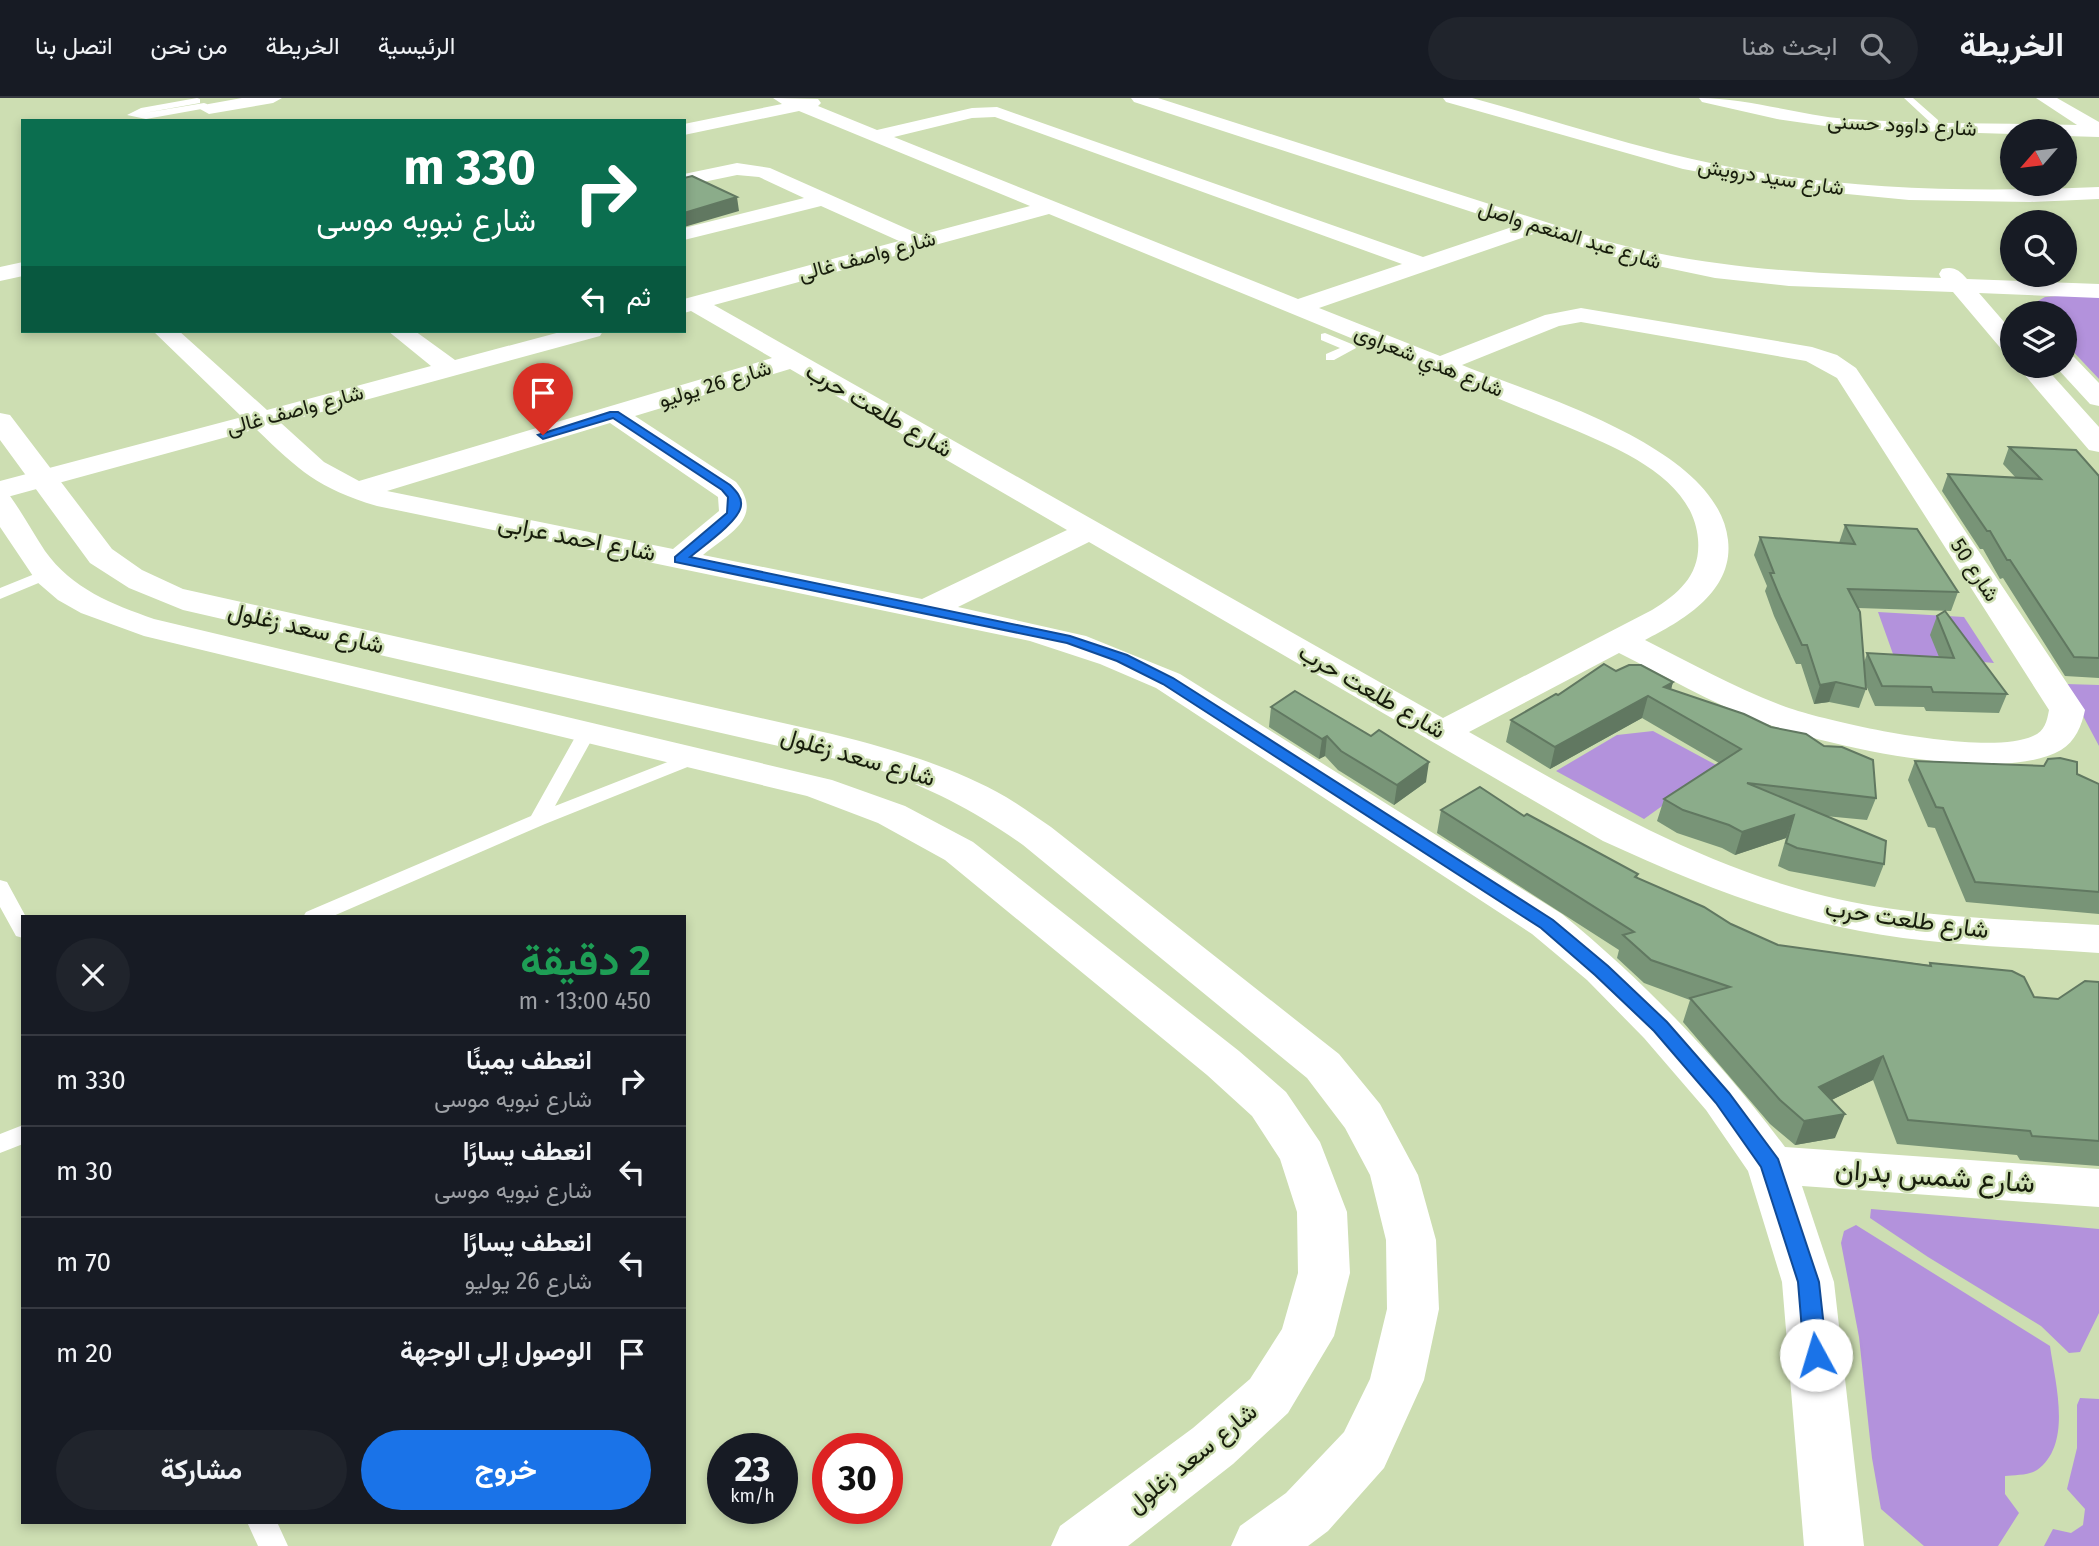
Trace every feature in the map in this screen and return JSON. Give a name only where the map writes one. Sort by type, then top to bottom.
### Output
[{"type":"street","points":[[201,104],[273,98]]},
{"type":"street","points":[[686,119],[789,101],[834,98]]},
{"type":"street","name":"شارع عبد المنعم واصل","points":[[1140,98],[1626,255],[1699,270],[1789,279],[2000,278]]},
{"type":"street","name":"شارع عبد المنعم واصل","points":[[1182,98],[1673,251],[1776,265],[1954,279]]},
{"type":"street","name":"شارع سيد درويش","points":[[1452,98],[1690,165],[1785,182],[1909,194],[2030,196],[2099,193]]},
{"type":"street","name":"شارع داوود حسنى","points":[[1708,98],[1777,114],[1846,124],[2097,128]]},
{"type":"street","name":"شارع داوود حسنى","points":[[1732,98],[1816,115],[1883,121],[2097,128]]},
{"type":"street","points":[[2045,98],[2097,128]]},
{"type":"street","points":[[686,129],[789,101]]},
{"type":"street","name":"شارع هدي شعراوى","points":[[789,101],[1298,307],[1352,339],[1440,365],[1630,444],[1671,470],[1700,501],[1715,533],[1713,566],[1692,596],[1652,623],[1443,732]]},
{"type":"street","points":[[1496,110],[1527,101]]},
{"type":"street","points":[[201,104],[223,119]]},
{"type":"street","points":[[874,136],[972,113],[1007,115],[1424,265]]},
{"type":"street","points":[[1344,164],[1369,157]]},
{"type":"street","points":[[686,180],[737,169],[752,169],[919,242]]},
{"type":"street","points":[[686,234],[824,199]]},
{"type":"street","name":"شارع واصف غالى","points":[[689,304],[1050,207]]},
{"type":"street","points":[[1298,307],[1537,226]]},
{"type":"street","points":[[0,261],[21,256]]},
{"type":"street","points":[[0,274],[21,269]]},
{"type":"street","name":"شارع عبد المنعم واصل","points":[[2077,278],[2099,278]]},
{"type":"street","points":[[1954,279],[2000,332]]},
{"type":"street","name":"شارع عبد المنعم واصل","points":[[2075,287],[2099,290]]},
{"type":"street","name":"شارع طلعت حرب","points":[[689,304],[793,360],[1617,831],[1690,866],[1771,895],[1859,917],[1949,929],[2099,939]]},
{"type":"street","name":"شارع 50","points":[[1440,365],[1553,320],[1581,315],[1812,354],[1828,360],[1847,373],[2067,710],[2063,729],[2045,744],[2014,753],[1973,753],[1843,735],[1772,713],[1619,640]]},
{"type":"street","name":"شارع احمد عرابى","points":[[166,333],[314,468],[333,482],[356,491],[387,500],[1070,640],[1122,658],[1168,681],[1547,924],[1602,970],[1660,1027],[1723,1098],[1770,1165],[1808,1282],[1834,1546]]},
{"type":"street","points":[[403,333],[451,369]]},
{"type":"street","name":"شارع واصف غالى","points":[[0,490],[584,333]]},
{"type":"street","name":"شارع 26 يوليو","points":[[356,491],[793,360]]},
{"type":"street","points":[[2077,375],[2099,398]]},
{"type":"street","points":[[2041,378],[2099,444]]},
{"type":"street","points":[[614,414],[726,488],[733,496],[733,514],[680,559]]},
{"type":"street","name":"شارع سعد زغلول","points":[[0,421],[101,556],[122,573],[149,588],[183,600],[888,760],[942,780],[992,805],[1037,835],[1323,1066],[1363,1117],[1394,1175],[1411,1240],[1413,1309],[1397,1380],[1364,1451],[1307,1512],[1261,1546]]},
{"type":"street","name":"شارع سعد زغلول","points":[[0,502],[47,574],[70,594],[92,606],[144,626],[819,788],[870,804],[917,825],[959,851],[1223,1063],[1269,1104],[1303,1155],[1322,1212],[1324,1273],[1307,1336],[1269,1396],[1213,1447],[1081,1546]]},
{"type":"street","points":[[926,610],[1090,530]]},
{"type":"street","points":[[587,732],[604,708],[621,698]]},
{"type":"street","points":[[694,758],[723,743],[737,724]]},
{"type":"street","name":"شارع شمس بدران","points":[[1770,1165],[2099,1188]]},
{"type":"lane","points":[[1908,98],[1935,122]]},
{"type":"lane","points":[[201,104],[146,116],[132,115],[201,104]]},
{"type":"lane","points":[[1325,337],[1352,339],[1350,349],[1330,357]]},
{"type":"lane","points":[[0,594],[47,574]]},
{"type":"lane","points":[[538,820],[587,732]]},
{"type":"lane","points":[[318,915],[538,820],[694,758]]},
{"type":"lane","points":[[0,887],[21,927]]},
{"type":"lane","points":[[0,1144],[21,1135]]},
{"type":"lane","points":[[262,1524],[273,1546]]},
{"type":"shaded area","points":[[2045,297],[2099,297],[2099,379],[2077,356],[2077,301],[2038,301]]},
{"type":"shaded area","points":[[1878,612],[1964,617],[1994,663],[1893,654]]},
{"type":"shaded area","points":[[2066,684],[2099,685],[2099,746]]},
{"type":"shaded area","points":[[1653,731],[1718,766],[1644,819],[1556,771],[1617,735]]},
{"type":"shaded area","points":[[1871,1209],[2099,1229],[2099,1313],[2080,1352],[2069,1353],[2041,1326],[1870,1218]]},
{"type":"shaded area","points":[[1856,1225],[2050,1346],[2059,1412],[2055,1445],[2048,1459],[2034,1472],[2005,1476],[2005,1494],[2019,1513],[1998,1546],[1924,1546],[1881,1509],[1872,1458],[1859,1337],[1841,1243],[1844,1231]]},
{"type":"shaded area","points":[[2080,1398],[2099,1399],[2099,1546],[2044,1546],[2053,1529],[2071,1533],[2083,1525],[2085,1509],[2067,1489],[2077,1448],[2077,1405]]},
{"type":"building","points":[[692,176],[737,197],[686,212],[686,178]]},
{"type":"building","points":[[2009,447],[2076,450],[2099,476],[2099,658],[2074,657],[2010,560],[2007,560],[1990,531],[1987,531],[1948,474],[2041,479]]},
{"type":"building","points":[[1845,525],[1917,529],[1958,592],[1848,589],[1860,612],[1866,689],[1836,682],[1820,685],[1807,645],[1802,645],[1770,573],[1774,573],[1760,537],[1855,544]]},
{"type":"building","points":[[1945,611],[2007,694],[1933,692],[1931,687],[1882,686],[1867,653],[1954,658],[1937,616]]},
{"type":"building","points":[[1604,664],[1616,671],[1629,665],[1641,665],[1673,682],[1664,687],[1744,714],[1771,727],[1806,734],[1824,746],[1842,747],[1873,760],[1876,798],[1747,783],[1886,841],[1884,864],[1797,848],[1786,843],[1794,815],[1742,832],[1683,810],[1664,799],[1741,749],[1648,696],[1555,747],[1511,720],[1558,695]]},
{"type":"building","points":[[1295,691],[1371,736],[1379,730],[1429,762],[1397,785],[1341,751],[1327,736],[1322,739],[1271,707]]},
{"type":"building","points":[[2060,758],[2077,762],[2077,774],[2099,784],[2099,892],[1975,882],[1943,808],[1936,807],[1915,761],[2044,766],[2048,759]]},
{"type":"building","points":[[1480,787],[1524,816],[1527,814],[1638,874],[1635,877],[1704,907],[1731,924],[1778,945],[1931,966],[1930,963],[2012,971],[2024,977],[2034,997],[2058,999],[2085,981],[2099,982],[2099,1141],[2032,1136],[2030,1131],[1908,1120],[1883,1056],[1819,1087],[1845,1114],[1804,1121],[1780,1100],[1690,998],[1730,987],[1651,960],[1623,935],[1634,932],[1441,810]]},
{"type":"route","points":[[543,435],[614,414],[726,488],[733,496],[733,514],[725,524],[680,559],[1070,640],[1122,658],[1168,681],[1547,924],[1602,970],[1660,1027],[1723,1098],[1770,1165],[1791,1222],[1808,1282],[1816,1355]]}]
